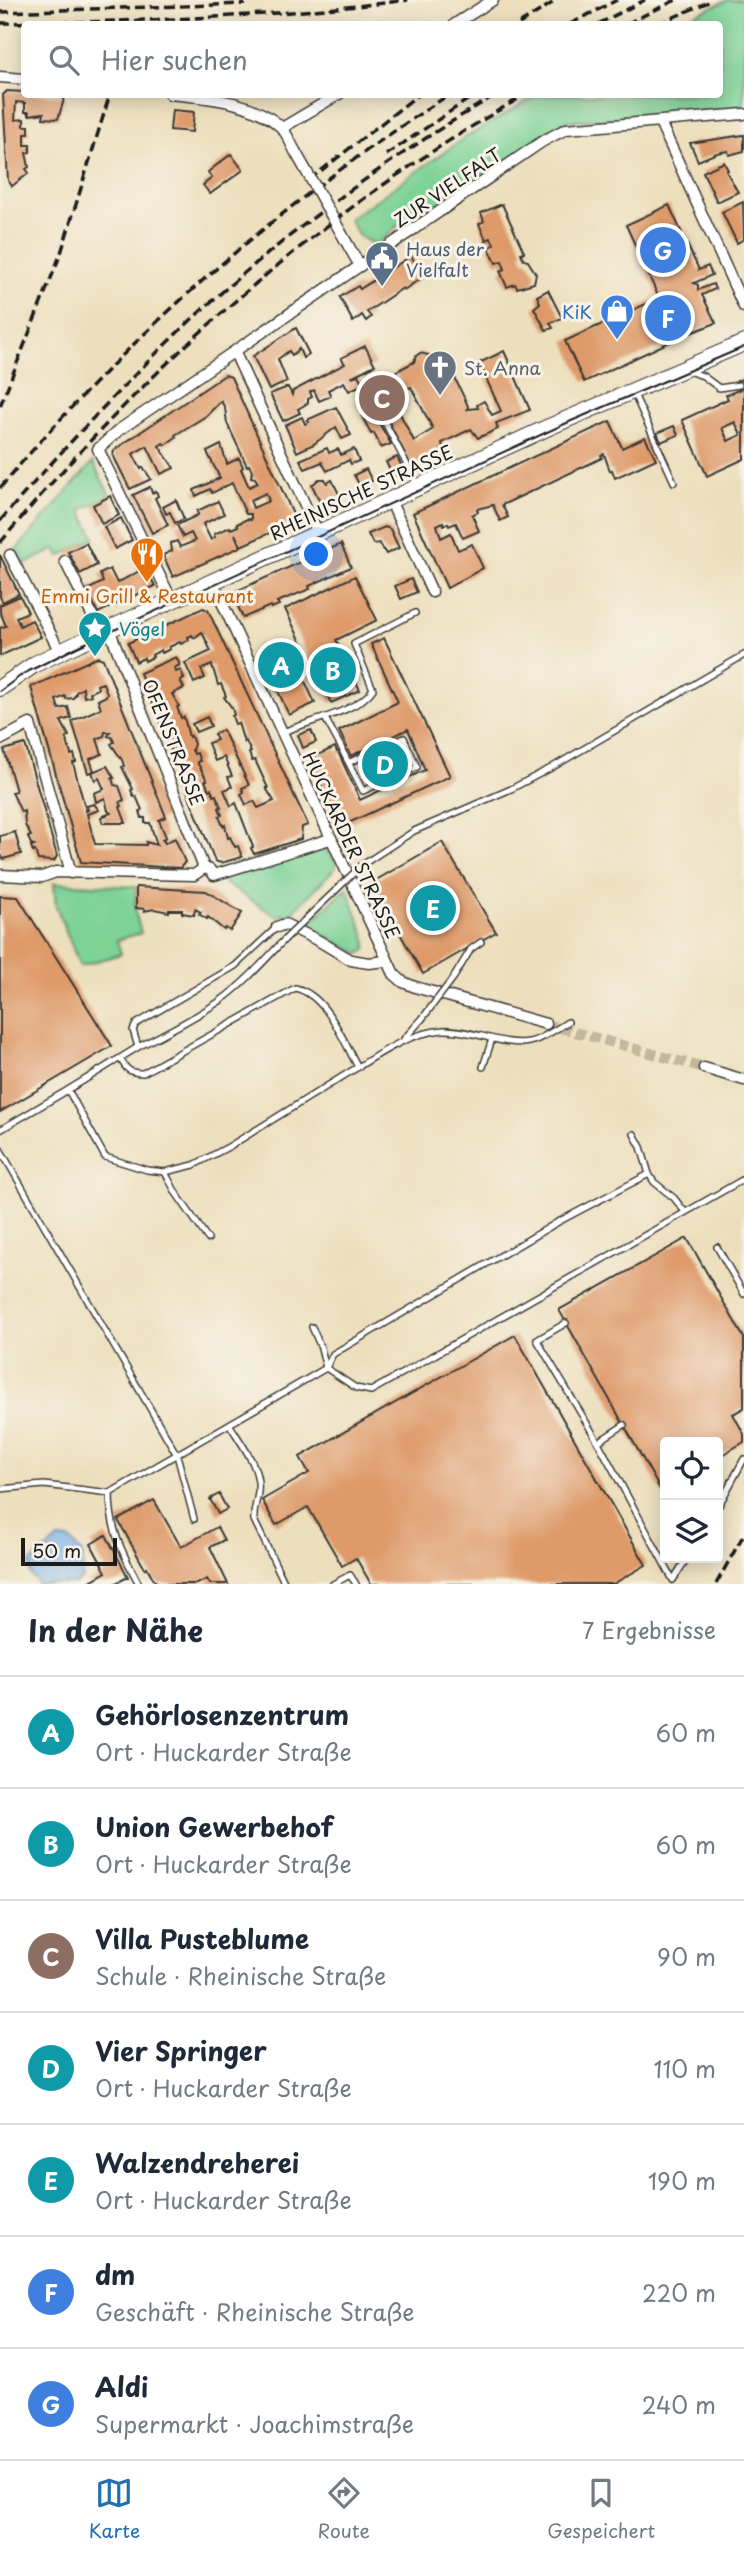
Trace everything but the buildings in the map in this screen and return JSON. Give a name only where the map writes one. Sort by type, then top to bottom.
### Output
[{"type":"main road","name":"RHEINISCHE STRASSE","points":[[0,688],[35,664],[105,631],[549,427],[744,343]]},
{"type":"street","points":[[460,21],[493,0]]},
{"type":"street","points":[[0,77],[21,79]]},
{"type":"street","points":[[199,98],[228,102],[264,115],[282,128],[360,266]]},
{"type":"street","points":[[282,128],[332,98]]},
{"type":"street","name":"ZUR VIELFALT","points":[[172,601],[98,449],[119,430],[543,141],[566,129],[744,114]]},
{"type":"street","points":[[660,122],[744,307]]},
{"type":"street","points":[[235,353],[318,533]]},
{"type":"street","points":[[390,500],[432,592]]},
{"type":"street","points":[[10,555],[60,652]]},
{"type":"street","name":"OFENSTRASSE","points":[[65,561],[105,631],[204,868]]},
{"type":"street","name":"HUCKARDER STRASSE","points":[[213,583],[394,974],[402,982],[415,987],[546,1024]]},
{"type":"street","points":[[0,740],[30,724],[71,873]]},
{"type":"street","points":[[0,876],[43,877],[56,872],[194,875],[204,868],[210,870],[214,876],[330,839]]},
{"type":"street","points":[[277,927],[285,924],[351,960],[369,963],[386,961]]},
{"type":"street","points":[[704,1068],[744,1080]]},
{"type":"lane","points":[[684,370],[703,376],[719,388],[739,385]]},
{"type":"lane","points":[[633,392],[674,482]]},
{"type":"lane","points":[[382,415],[418,487]]},
{"type":"lane","points":[[281,733],[325,718],[368,697],[373,689],[354,644],[415,613]]},
{"type":"lane","points":[[0,1130],[222,999],[362,865],[414,831],[511,789],[551,768],[744,655]]},
{"type":"lane","points":[[325,718],[363,791],[417,767],[404,738],[350,762]]},
{"type":"lane","points":[[138,1047],[133,1030],[136,1024],[235,966],[277,927]]},
{"type":"lane","points":[[68,1090],[105,1157],[165,1172],[194,1165],[230,1146],[404,1039],[454,977],[471,949],[481,942]]},
{"type":"lane","points":[[120,1058],[126,1070],[143,1073],[295,988],[305,990],[325,1009],[358,1067]]},
{"type":"lane","points":[[404,1039],[444,1030],[492,1039],[529,1042],[568,1022]]},
{"type":"lane","points":[[483,1067],[492,1039]]},
{"type":"lane","points":[[634,1135],[654,1182],[674,1198],[685,1212]]},
{"type":"lane","points":[[0,1149],[177,1455],[194,1519]]},
{"type":"lane","points":[[165,1172],[208,1239]]},
{"type":"lane","points":[[0,1489],[44,1485],[110,1493],[326,1368],[333,1354],[558,1222],[649,1174]]},
{"type":"lane","points":[[312,1327],[326,1368],[344,1382],[363,1391],[381,1387],[744,1179]]},
{"type":"lane","points":[[717,1247],[744,1294]]},
{"type":"lane","points":[[566,1323],[537,1340],[598,1442],[672,1582]]},
{"type":"lane","points":[[230,1425],[257,1472],[258,1493],[253,1508],[254,1520],[285,1584]]},
{"type":"lane","points":[[598,1442],[624,1425]]},
{"type":"lane","points":[[722,1500],[744,1459]]},
{"type":"lane","points":[[110,1493],[110,1517],[118,1545],[139,1584]]},
{"type":"lane","points":[[672,1582],[684,1563]]},
{"type":"lane","points":[[333,1584],[350,1575],[356,1584]]},
{"type":"green space","points":[[728,0],[744,0],[744,107],[670,115],[567,121],[442,204],[406,219],[380,242],[372,244],[358,235],[349,219],[463,139],[533,98],[723,98],[723,21],[680,21]]},
{"type":"green space","points":[[93,462],[110,496],[81,510],[95,538],[60,556],[56,549],[23,565],[16,550]]},
{"type":"green space","points":[[320,848],[328,852],[336,862],[336,867],[287,918],[282,914],[278,917],[224,883],[224,878],[228,875]]},
{"type":"green space","points":[[54,883],[136,887],[135,911],[141,933],[117,940],[121,954],[80,966],[56,906]]},
{"type":"green space","points":[[347,888],[367,942],[366,950],[359,954],[307,925]]},
{"type":"water","points":[[58,1539],[69,1539],[83,1555],[83,1578],[75,1584],[38,1584],[30,1574],[30,1563]]},
{"type":"tunnel","points":[[546,1024],[704,1068]]},
{"type":"tram line","points":[[0,691],[23,674],[77,647],[569,422],[744,347]]},
{"type":"railway","points":[[102,21],[205,18],[408,0]]},
{"type":"railway","points":[[524,21],[557,0]]},
{"type":"railway","points":[[576,21],[617,0]]},
{"type":"railway","points":[[604,21],[645,0]]},
{"type":"railway","points":[[632,21],[676,0]]},
{"type":"railway","points":[[665,21],[713,0]]},
{"type":"railway","points":[[0,12],[245,4]]},
{"type":"railway","points":[[0,23],[21,23]]},
{"type":"railway","points":[[0,406],[61,253],[109,98]]},
{"type":"railway","points":[[309,180],[414,98]]},
{"type":"railway","points":[[0,488],[49,431],[101,377],[210,274],[327,180],[444,98]]},
{"type":"railway","points":[[386,155],[470,98]]},
{"type":"railway","points":[[0,521],[129,381],[210,302],[288,237],[370,176],[491,98]]},
{"type":"railway","points":[[0,543],[57,477],[117,414],[178,353],[243,294],[310,239],[380,188],[452,139],[520,98]]},
{"type":"railway","points":[[716,1584],[744,1534]]},
{"type":"place","name":"Aldi","points":[[663,250]]},
{"type":"place","name":"Haus der Vielfalt","points":[[382,288]]},
{"type":"place","name":"dm","points":[[668,318]]},
{"type":"place","name":"KiK","points":[[617,341]]},
{"type":"place","name":"St. Anna","points":[[440,397]]},
{"type":"place","name":"Villa Pusteblume","points":[[382,398]]},
{"type":"place","name":"Emmi Grill & Restaurant","points":[[147,584]]},
{"type":"place","name":"Vögel","points":[[95,658]]},
{"type":"place","name":"Gehörlosenzentrum","points":[[281,665]]},
{"type":"place","name":"Union Gewerbehof","points":[[333,670]]},
{"type":"place","name":"Vier Springer","points":[[385,764]]},
{"type":"place","name":"Walzendreherei","points":[[433,908]]}]
